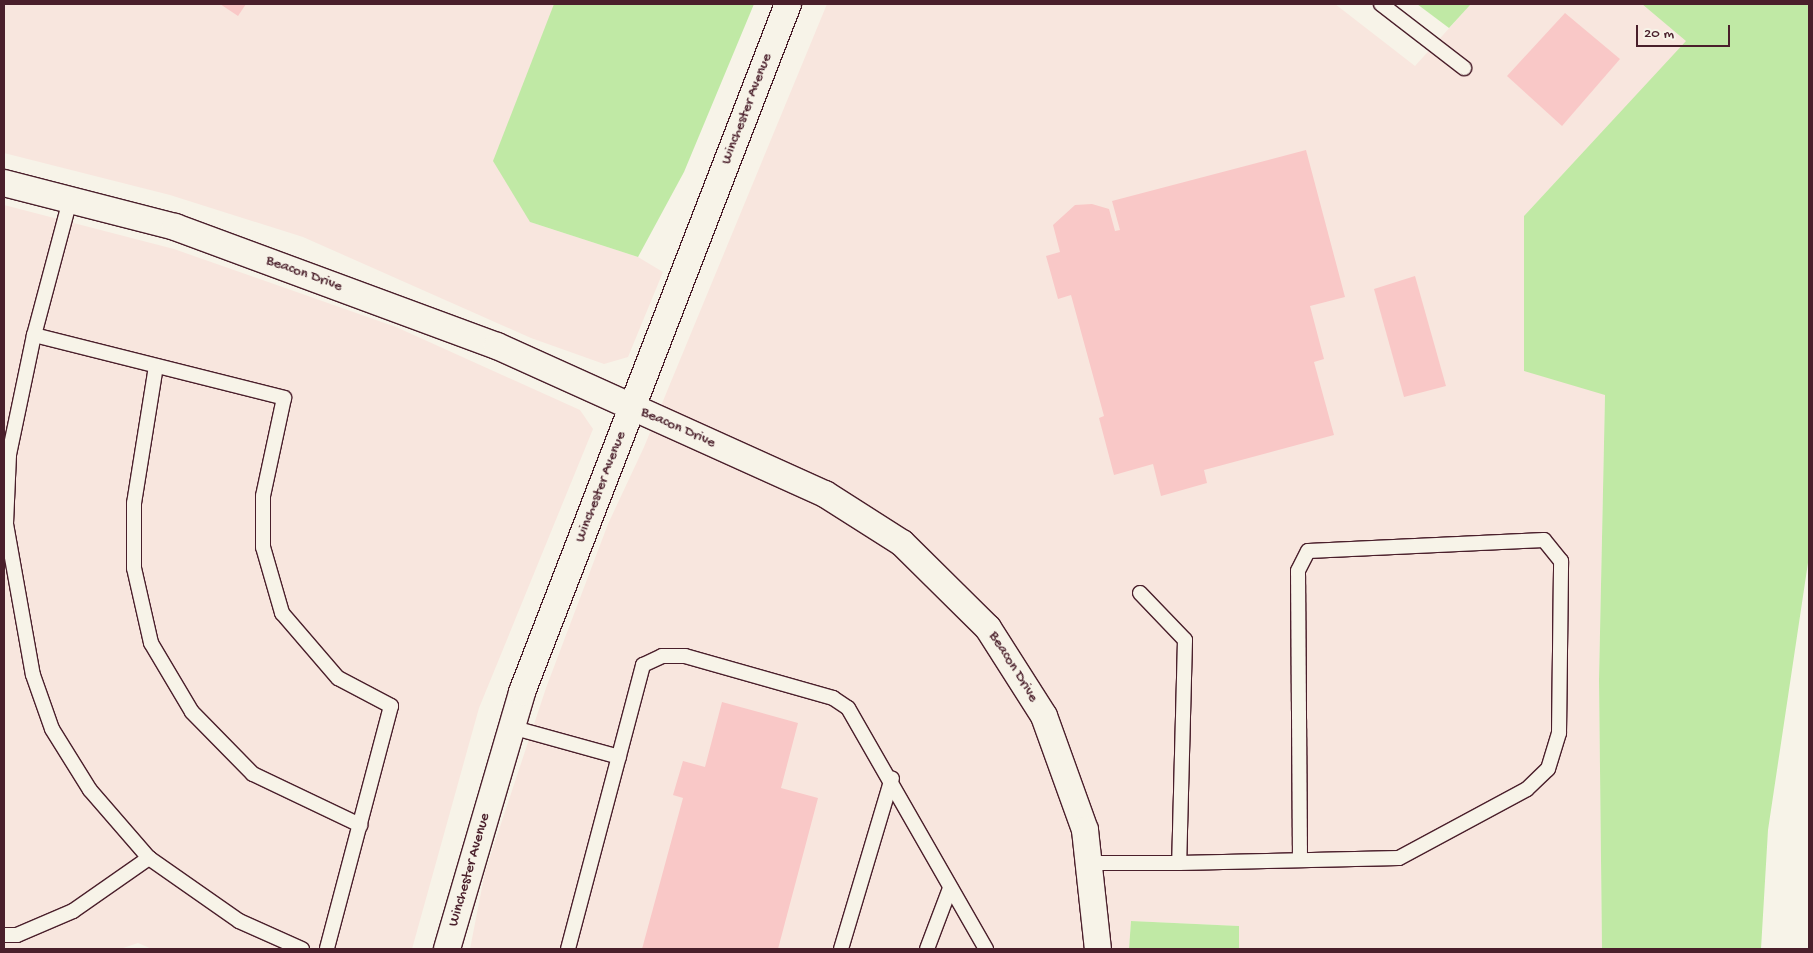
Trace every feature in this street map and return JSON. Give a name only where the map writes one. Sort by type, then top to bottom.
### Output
[{"type":"street","name":"Winchester Avenue","points":[[447,949],[511,727],[788,4]]},
{"type":"street","name":"Beacon Drive","points":[[4,183],[184,230],[497,346],[825,494],[902,543],[988,628],[1044,716],[1085,830],[1098,949]]},
{"type":"lane","points":[[1381,4],[1464,68]]},
{"type":"lane","points":[[70,200],[34,335],[9,455],[6,524],[33,675],[52,729],[90,790],[149,858],[239,921],[302,949]]},
{"type":"lane","points":[[34,335],[284,398],[263,496],[263,547],[282,613],[338,678],[391,706],[327,949]]},
{"type":"lane","points":[[156,366],[134,502],[134,568],[151,643],[192,712],[253,774],[360,825]]},
{"type":"lane","points":[[1088,863],[1179,863],[1399,858],[1527,789],[1548,769],[1559,733],[1560,561],[1544,540],[1308,551],[1298,571],[1300,860]]},
{"type":"lane","points":[[1140,593],[1185,640],[1179,863]]},
{"type":"lane","points":[[568,949],[643,665],[662,656],[685,656],[833,698],[848,708],[892,778],[950,888],[986,949]]},
{"type":"lane","points":[[511,727],[619,757]]},
{"type":"lane","points":[[841,949],[892,778]]},
{"type":"lane","points":[[4,935],[17,935],[73,910],[149,858]]},
{"type":"lane","points":[[927,949],[950,888]]},
{"type":"shaded area","points":[[4,4],[554,4],[530,222],[638,257],[663,272],[628,357],[604,364],[531,338],[303,237],[170,195],[4,153]]},
{"type":"shaded area","points":[[827,4],[1335,4],[1415,66],[1471,4],[1642,4],[1687,41],[1524,216],[1605,394],[1599,680],[1602,949],[1239,949],[1239,926],[1131,921],[1129,949],[470,949],[485,872],[546,688],[608,524],[644,447]]},
{"type":"shaded area","points":[[4,205],[174,249],[396,327],[580,410],[593,429],[479,708],[412,949],[152,949],[138,943],[120,949],[4,949]]},
{"type":"green space","points":[[554,4],[754,4],[684,172],[638,257],[530,222],[493,161]]},
{"type":"green space","points":[[1417,4],[1471,4],[1449,28]]},
{"type":"green space","points":[[1642,4],[1809,4],[1809,556],[1768,830],[1761,949],[1602,949],[1599,680],[1605,395],[1524,371],[1524,216],[1686,41]]},
{"type":"green space","points":[[1131,921],[1239,926],[1239,949],[1129,949]]},
{"type":"building","points":[[220,4],[246,4],[238,16]]},
{"type":"building","points":[[1565,13],[1620,59],[1562,126],[1507,76]]},
{"type":"building","points":[[1306,150],[1345,297],[1310,306],[1324,359],[1314,362],[1334,435],[1204,470],[1207,483],[1161,496],[1153,464],[1114,475],[1099,418],[1104,416],[1071,295],[1058,299],[1046,256],[1060,252],[1053,225],[1075,205],[1092,204],[1109,209],[1115,231],[1120,230],[1112,201]]},
{"type":"building","points":[[1415,276],[1446,386],[1404,397],[1374,289]]},
{"type":"building","points":[[722,702],[798,723],[781,788],[818,798],[778,949],[642,949],[683,798],[673,795],[683,761],[705,767]]}]
